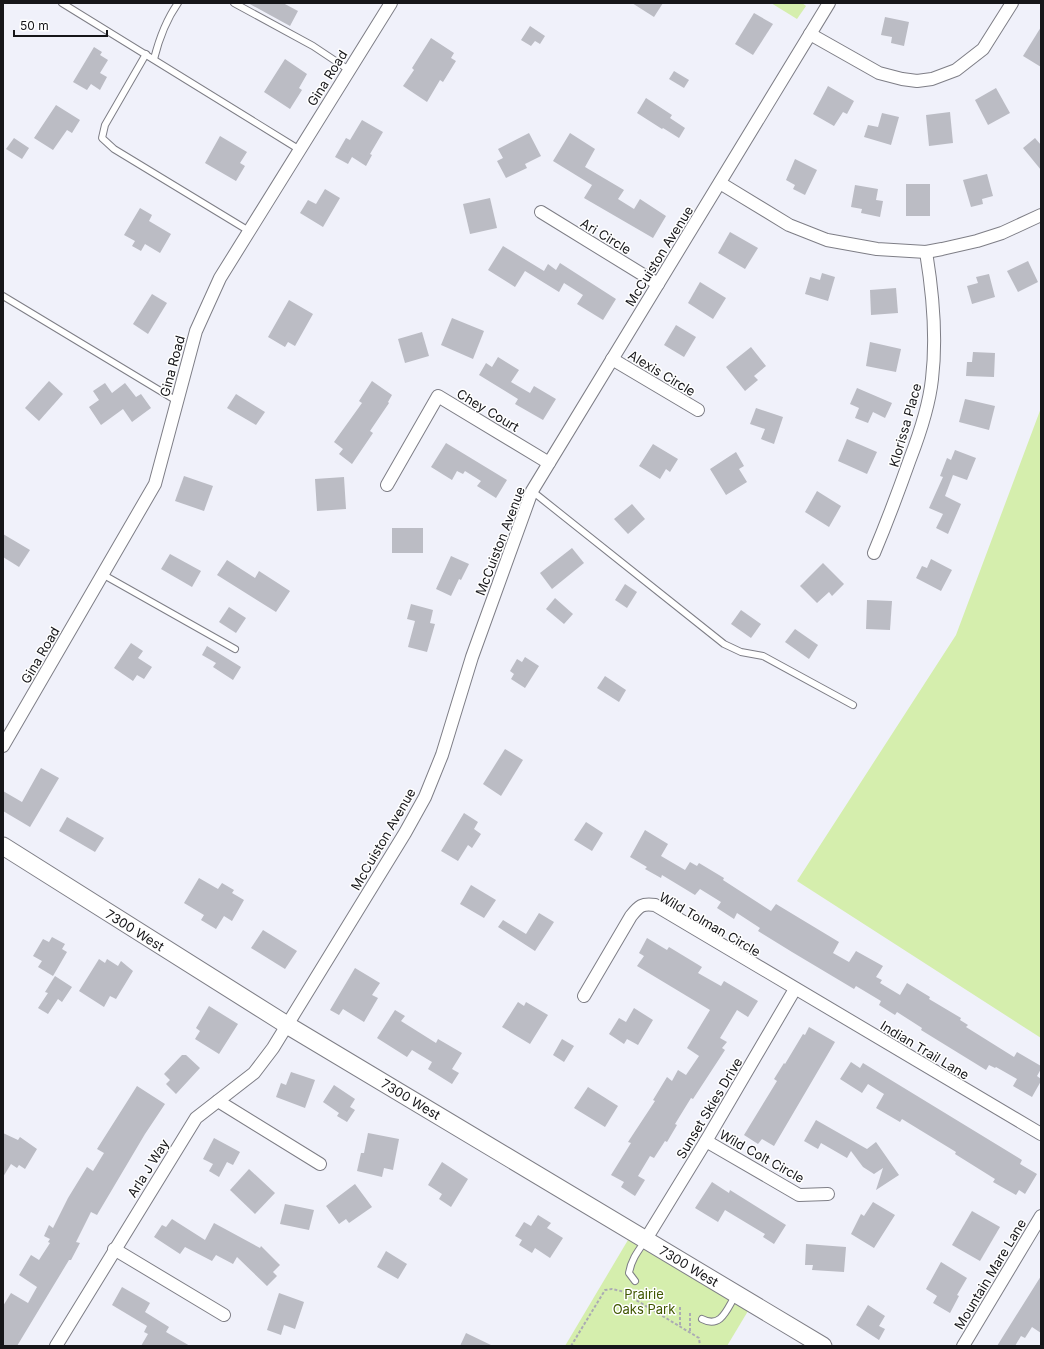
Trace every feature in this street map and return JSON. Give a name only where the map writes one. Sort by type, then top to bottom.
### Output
[{"type":"street","name":"Gina Road","points":[[3,746],[155,484],[196,331],[220,278],[391,3]]},
{"type":"street","name":"McCuiston Avenue","points":[[287,1025],[401,839],[425,797],[442,755],[472,657],[532,491],[829,3]]},
{"type":"street","points":[[810,34],[879,73],[917,81],[932,79],[956,70],[983,49],[1012,3]]},
{"type":"street","points":[[720,183],[789,225],[809,234],[827,240],[877,249],[926,252],[977,241],[1041,215]]},
{"type":"street","name":"Ari Circle","points":[[541,212],[658,284]]},
{"type":"street","name":"Klorissa Place","points":[[874,553],[916,442],[932,380],[934,359],[934,319],[926,252]]},
{"type":"street","name":"Alexis Circle","points":[[612,359],[698,410]]},
{"type":"street","name":"Chey Court","points":[[387,485],[438,396],[549,463]]},
{"type":"street","name":"7300 West","points":[[3,846],[287,1025],[823,1346]]},
{"type":"street","name":"Wild Tolman Circle","points":[[584,996],[631,916],[641,906],[648,904],[655,906],[795,989]]},
{"type":"street","name":"Indian Trail Lane","points":[[795,989],[1041,1134]]},
{"type":"street","name":"Sunset Skies Drive","points":[[646,1239],[706,1141],[795,989]]},
{"type":"street","name":"Arla J Way","points":[[56,1346],[114,1249],[196,1118],[254,1073],[273,1048],[287,1025]]},
{"type":"street","points":[[218,1101],[320,1164]]},
{"type":"street","name":"Wild Colt Circle","points":[[706,1141],[799,1195],[828,1194]]},
{"type":"street","name":"Mountain Mare Lane","points":[[963,1346],[1041,1216]]},
{"type":"street","points":[[114,1249],[224,1315]]},
{"type":"lane","points":[[62,3],[300,150]]},
{"type":"lane","points":[[154,59],[159,39],[172,11],[178,3]]},
{"type":"lane","points":[[234,3],[312,46],[349,70]]},
{"type":"lane","points":[[146,54],[105,125],[102,138],[114,149],[249,231]]},
{"type":"lane","points":[[3,296],[177,401]]},
{"type":"lane","points":[[532,491],[724,644],[741,652],[763,656],[853,705]]},
{"type":"lane","points":[[102,574],[235,649]]},
{"type":"lane","points":[[635,1281],[629,1273],[630,1267],[633,1258],[646,1239]]},
{"type":"lane","points":[[702,1319],[707,1322],[716,1322],[722,1318],[736,1294]]},
{"type":"path","points":[[571,1346],[605,1290],[612,1289],[621,1291],[690,1332],[699,1338],[700,1346]]},
{"type":"path","points":[[680,1307],[680,1326]]},
{"type":"path","points":[[690,1312],[690,1332]]},
{"type":"green space","points":[[771,3],[802,3],[806,6],[797,19]]},
{"type":"green space","points":[[1041,408],[1041,1038],[797,881],[956,635]]},
{"type":"green space","name":"Prairie Oaks Park","points":[[628,1240],[748,1311],[727,1346],[565,1346]]},
{"type":"building","points":[[248,3],[283,3],[298,11],[290,26]]},
{"type":"building","points":[[632,3],[663,3],[654,17]]},
{"type":"building","points":[[754,13],[773,24],[753,55],[735,44]]},
{"type":"building","points":[[885,17],[909,22],[904,46],[891,43],[892,37],[881,35]]},
{"type":"building","points":[[530,26],[545,36],[540,44],[535,41],[531,46],[521,40]]},
{"type":"building","points":[[1041,27],[1041,67],[1023,56]]},
{"type":"building","points":[[431,38],[454,53],[451,58],[456,61],[443,82],[440,80],[427,102],[403,86],[414,70],[412,68]]},
{"type":"building","points":[[94,47],[102,52],[100,55],[108,60],[100,73],[107,77],[100,90],[91,84],[87,90],[73,82]]},
{"type":"building","points":[[285,59],[307,74],[299,88],[302,90],[290,109],[264,92]]},
{"type":"building","points":[[674,71],[689,80],[684,88],[669,79]]},
{"type":"building","points":[[828,86],[854,101],[847,114],[843,112],[834,126],[813,114]]},
{"type":"building","points":[[996,88],[1010,113],[988,125],[975,100]]},
{"type":"building","points":[[646,98],[672,115],[670,118],[685,128],[679,138],[637,113]]},
{"type":"building","points":[[56,105],[80,120],[72,133],[67,130],[53,150],[34,138]]},
{"type":"building","points":[[950,112],[953,143],[929,146],[926,115]]},
{"type":"building","points":[[882,113],[899,117],[891,145],[864,137],[868,125],[878,127]]},
{"type":"building","points":[[362,120],[383,132],[370,154],[372,155],[366,166],[352,157],[348,164],[335,157],[346,138],[350,140]]},
{"type":"building","points":[[529,133],[541,156],[525,164],[527,168],[506,178],[497,161],[503,158],[498,149]]},
{"type":"building","points":[[570,133],[595,149],[585,167],[624,190],[618,199],[634,209],[640,199],[666,216],[653,238],[584,198],[592,185],[553,161]]},
{"type":"building","points":[[220,136],[247,152],[240,163],[245,166],[236,181],[205,163]]},
{"type":"building","points":[[14,138],[29,148],[22,159],[6,149]]},
{"type":"building","points":[[1035,138],[1041,145],[1041,170],[1023,148]]},
{"type":"building","points":[[795,159],[817,170],[805,195],[793,189],[795,185],[786,180]]},
{"type":"building","points":[[987,174],[993,196],[982,199],[983,204],[971,207],[963,180]]},
{"type":"building","points":[[906,184],[930,184],[930,216],[906,216]]},
{"type":"building","points":[[855,185],[878,189],[876,200],[883,201],[880,217],[861,213],[862,209],[851,207]]},
{"type":"building","points":[[325,189],[340,198],[323,227],[300,213],[308,200],[316,204]]},
{"type":"building","points":[[490,198],[497,228],[470,234],[463,204]]},
{"type":"building","points":[[140,208],[152,215],[149,221],[171,234],[160,253],[145,244],[141,251],[132,246],[135,241],[124,235]]},
{"type":"building","points":[[730,232],[758,248],[745,269],[718,253]]},
{"type":"building","points":[[503,246],[544,271],[548,264],[556,270],[560,263],[616,299],[603,320],[577,304],[583,295],[564,283],[559,292],[525,271],[515,287],[488,270]]},
{"type":"building","points":[[1028,261],[1038,282],[1018,292],[1007,271]]},
{"type":"building","points":[[822,273],[835,277],[828,301],[805,294],[810,277],[820,280]]},
{"type":"building","points":[[989,274],[995,297],[972,304],[967,286],[978,283],[976,277]]},
{"type":"building","points":[[700,282],[726,298],[713,319],[688,303]]},
{"type":"building","points":[[896,288],[898,313],[871,315],[870,290]]},
{"type":"building","points":[[152,294],[167,303],[148,334],[133,324]]},
{"type":"building","points":[[289,300],[313,314],[295,346],[288,342],[285,347],[268,337]]},
{"type":"building","points":[[452,318],[484,331],[473,359],[441,345]]},
{"type":"building","points":[[676,325],[696,337],[684,357],[664,345]]},
{"type":"building","points":[[422,332],[429,356],[405,363],[398,339]]},
{"type":"building","points":[[870,342],[901,349],[896,372],[866,366]]},
{"type":"building","points":[[751,347],[766,366],[754,376],[758,380],[745,391],[726,367]]},
{"type":"building","points":[[973,352],[995,353],[994,377],[966,376],[967,362],[972,362]]},
{"type":"building","points":[[498,357],[519,370],[511,382],[530,393],[534,386],[556,399],[543,420],[515,404],[518,399],[479,375],[486,363],[492,367]]},
{"type":"building","points":[[49,381],[63,394],[39,421],[25,408]]},
{"type":"building","points":[[372,381],[392,395],[388,402],[389,403],[370,431],[373,433],[352,464],[339,454],[343,449],[334,442],[362,403],[359,401]]},
{"type":"building","points":[[105,383],[112,393],[125,383],[136,397],[141,394],[151,408],[132,422],[123,409],[101,425],[89,407],[99,400],[93,391]]},
{"type":"building","points":[[857,388],[892,403],[885,418],[873,412],[868,423],[855,418],[859,408],[850,404]]},
{"type":"building","points":[[236,394],[265,412],[256,425],[227,408]]},
{"type":"building","points":[[965,399],[995,406],[989,430],[959,422]]},
{"type":"building","points":[[756,408],[783,417],[774,444],[761,439],[765,429],[750,424]]},
{"type":"building","points":[[847,439],[877,452],[867,474],[838,461]]},
{"type":"building","points":[[446,443],[507,480],[496,498],[477,486],[481,481],[465,471],[463,474],[457,471],[452,480],[431,467]]},
{"type":"building","points":[[653,444],[678,459],[670,472],[666,469],[660,479],[639,466]]},
{"type":"building","points":[[955,450],[976,458],[967,480],[953,475],[945,496],[961,504],[948,534],[936,528],[943,514],[929,508],[943,477],[940,476],[947,458],[951,460]]},
{"type":"building","points":[[736,452],[744,466],[739,469],[747,482],[726,495],[710,469]]},
{"type":"building","points":[[184,476],[213,486],[204,511],[175,501]]},
{"type":"building","points":[[344,477],[346,509],[317,511],[315,479]]},
{"type":"building","points":[[817,491],[841,506],[829,527],[805,512]]},
{"type":"building","points":[[632,504],[645,519],[628,534],[614,519]]},
{"type":"building","points":[[392,528],[423,528],[423,553],[392,553]]},
{"type":"building","points":[[3,534],[30,550],[19,567],[3,557]]},
{"type":"building","points":[[572,548],[584,563],[552,589],[540,573]]},
{"type":"building","points":[[170,554],[201,571],[192,587],[161,569]]},
{"type":"building","points":[[451,556],[469,564],[461,580],[459,579],[451,596],[436,589]]},
{"type":"building","points":[[931,559],[952,570],[941,591],[916,578],[922,566],[927,568]]},
{"type":"building","points":[[227,560],[255,578],[259,571],[290,591],[276,612],[217,575]]},
{"type":"building","points":[[823,563],[844,584],[832,596],[829,592],[817,603],[800,586]]},
{"type":"building","points":[[625,584],[637,592],[627,608],[615,600]]},
{"type":"building","points":[[555,598],[573,614],[564,624],[546,609]]},
{"type":"building","points":[[867,600],[892,601],[890,630],[866,629]]},
{"type":"building","points":[[411,604],[433,610],[430,623],[435,624],[427,652],[408,647],[415,621],[407,619]]},
{"type":"building","points":[[229,607],[246,618],[236,633],[219,622]]},
{"type":"building","points":[[741,610],[761,624],[751,638],[731,624]]},
{"type":"building","points":[[795,629],[818,645],[809,659],[785,642]]},
{"type":"building","points":[[131,643],[143,651],[138,658],[152,667],[144,679],[137,675],[133,681],[114,668]]},
{"type":"building","points":[[207,646],[241,667],[233,680],[213,667],[216,663],[202,655]]},
{"type":"building","points":[[525,657],[539,666],[525,688],[511,679],[514,674],[510,671],[517,659],[522,662]]},
{"type":"building","points":[[605,676],[626,690],[619,702],[597,688]]},
{"type":"building","points":[[505,749],[523,760],[501,796],[483,784]]},
{"type":"building","points":[[41,768],[59,778],[30,827],[3,811],[3,791],[22,802]]},
{"type":"building","points":[[464,813],[478,822],[474,829],[481,834],[472,848],[468,845],[458,861],[441,851]]},
{"type":"building","points":[[67,817],[104,838],[95,852],[59,831]]},
{"type":"building","points":[[586,822],[603,833],[592,851],[574,840]]},
{"type":"building","points":[[645,830],[668,844],[661,856],[685,870],[690,862],[697,866],[699,863],[724,878],[723,880],[771,911],[776,904],[839,942],[833,953],[849,962],[856,951],[883,966],[876,977],[882,980],[880,983],[900,995],[907,983],[930,997],[929,999],[961,1018],[960,1020],[968,1025],[966,1027],[1014,1057],[1017,1052],[1041,1066],[1037,1076],[1041,1079],[1041,1081],[1032,1097],[1013,1086],[1017,1079],[996,1067],[995,1068],[989,1065],[986,1070],[921,1030],[922,1028],[897,1012],[895,1015],[879,1005],[881,1001],[856,986],[854,989],[758,931],[760,928],[737,913],[734,919],[717,908],[721,902],[700,889],[695,895],[662,875],[661,878],[645,869],[647,867],[630,857]]},
{"type":"building","points":[[199,878],[218,889],[222,883],[234,890],[232,893],[244,900],[232,921],[224,916],[216,929],[201,920],[204,915],[184,903]]},
{"type":"building","points":[[471,885],[496,900],[484,918],[460,904]]},
{"type":"building","points":[[539,913],[554,922],[535,951],[498,927],[503,920],[526,934]]},
{"type":"building","points":[[263,930],[297,951],[285,969],[251,948]]},
{"type":"building","points":[[52,937],[65,944],[62,949],[67,952],[53,976],[38,967],[42,961],[33,956],[43,939],[49,942]]},
{"type":"building","points":[[647,938],[667,950],[669,947],[702,967],[698,973],[721,986],[724,981],[758,1001],[748,1017],[737,1010],[720,1038],[727,1042],[722,1048],[725,1050],[693,1099],[691,1098],[675,1124],[677,1125],[667,1142],[665,1141],[654,1158],[650,1156],[638,1176],[645,1180],[635,1196],[621,1187],[624,1182],[611,1175],[631,1143],[628,1142],[655,1101],[653,1100],[667,1077],[672,1081],[678,1070],[686,1075],[699,1056],[687,1048],[710,1010],[637,966],[644,956],[639,953]]},
{"type":"building","points":[[99,959],[105,963],[107,959],[118,966],[121,961],[133,971],[116,999],[110,996],[104,1007],[79,991]]},
{"type":"building","points":[[355,968],[380,983],[372,995],[378,998],[364,1022],[343,1009],[339,1015],[330,1010]]},
{"type":"building","points":[[55,976],[72,987],[62,1002],[58,999],[48,1014],[38,1008],[48,993],[45,992]]},
{"type":"building","points":[[518,1002],[524,1006],[526,1002],[548,1015],[530,1044],[502,1027]]},
{"type":"building","points":[[209,1006],[238,1024],[219,1054],[195,1039],[200,1031],[196,1028]]},
{"type":"building","points":[[634,1008],[653,1020],[638,1045],[627,1039],[624,1044],[609,1034],[619,1018],[626,1022]]},
{"type":"building","points":[[395,1010],[405,1016],[401,1021],[436,1043],[438,1039],[462,1053],[452,1069],[459,1073],[452,1084],[428,1069],[432,1062],[412,1050],[407,1057],[377,1038]]},
{"type":"building","points":[[809,1027],[835,1042],[774,1146],[762,1139],[758,1144],[744,1135],[777,1081],[774,1079]]},
{"type":"building","points":[[562,1039],[574,1046],[564,1062],[553,1055]]},
{"type":"building","points":[[182,1055],[186,1055],[200,1068],[176,1094],[166,1084],[170,1080],[164,1074]]},
{"type":"building","points":[[851,1062],[860,1068],[863,1063],[1022,1160],[1020,1164],[1037,1174],[1025,1194],[1019,1190],[1016,1195],[993,1182],[995,1179],[955,1154],[956,1152],[902,1119],[900,1122],[876,1108],[884,1094],[868,1084],[862,1093],[840,1079]]},
{"type":"building","points":[[291,1072],[315,1080],[305,1108],[276,1097],[281,1083],[286,1085]]},
{"type":"building","points":[[334,1085],[355,1099],[350,1107],[355,1110],[347,1122],[337,1116],[339,1113],[323,1102]]},
{"type":"building","points":[[137,1086],[165,1104],[145,1134],[97,1215],[91,1212],[76,1242],[80,1243],[71,1260],[69,1260],[17,1346],[3,1346],[3,1306],[11,1293],[28,1303],[37,1287],[19,1275],[31,1255],[39,1260],[50,1243],[48,1242],[50,1239],[44,1236],[49,1225],[53,1228],[68,1198],[87,1167],[93,1171],[104,1153],[97,1149]]},
{"type":"building","points":[[588,1087],[618,1106],[605,1127],[574,1108]]},
{"type":"building","points":[[816,1120],[867,1149],[876,1142],[899,1175],[876,1190],[883,1168],[874,1174],[863,1167],[851,1151],[847,1158],[821,1143],[818,1149],[804,1141]]},
{"type":"building","points":[[3,1133],[18,1140],[20,1137],[37,1149],[25,1169],[19,1165],[17,1168],[11,1164],[3,1177]]},
{"type":"building","points":[[368,1133],[399,1139],[393,1170],[384,1168],[382,1177],[357,1171],[361,1153],[364,1153]]},
{"type":"building","points":[[214,1138],[240,1152],[233,1165],[227,1162],[219,1177],[209,1171],[213,1164],[203,1159]]},
{"type":"building","points":[[442,1162],[468,1179],[451,1207],[439,1199],[442,1194],[428,1185]]},
{"type":"building","points":[[249,1169],[275,1193],[255,1214],[230,1190]]},
{"type":"building","points":[[712,1182],[729,1193],[730,1190],[786,1225],[774,1244],[763,1237],[765,1234],[725,1210],[718,1222],[695,1208]]},
{"type":"building","points":[[355,1184],[372,1207],[349,1223],[346,1219],[339,1224],[326,1206]]},
{"type":"building","points":[[873,1202],[895,1215],[874,1248],[851,1234],[861,1214],[864,1216]]},
{"type":"building","points":[[285,1204],[314,1210],[309,1230],[280,1224]]},
{"type":"building","points":[[972,1211],[1000,1227],[980,1261],[952,1245]]},
{"type":"building","points":[[538,1215],[551,1223],[547,1228],[563,1238],[550,1258],[535,1248],[532,1253],[519,1245],[522,1240],[515,1236],[524,1222],[531,1226]]},
{"type":"building","points":[[172,1219],[205,1240],[214,1223],[260,1248],[261,1246],[280,1265],[273,1272],[277,1276],[267,1286],[237,1257],[233,1264],[216,1255],[212,1261],[185,1247],[180,1254],[154,1237],[162,1225],[166,1227]]},
{"type":"building","points":[[806,1244],[846,1247],[844,1272],[812,1270],[813,1265],[805,1265]]},
{"type":"building","points":[[386,1251],[407,1264],[398,1279],[377,1267]]},
{"type":"building","points":[[941,1262],[967,1278],[957,1295],[959,1296],[950,1313],[933,1303],[937,1296],[926,1289]]},
{"type":"building","points":[[1041,1276],[1041,1333],[1032,1327],[1025,1338],[1021,1336],[1015,1346],[997,1346]]},
{"type":"building","points":[[122,1287],[150,1303],[145,1312],[169,1327],[166,1332],[190,1346],[141,1346],[148,1334],[144,1332],[147,1326],[112,1305]]},
{"type":"building","points":[[279,1293],[304,1302],[295,1329],[284,1325],[281,1335],[267,1330]]},
{"type":"building","points":[[868,1305],[885,1316],[879,1326],[885,1329],[879,1340],[856,1325]]},
{"type":"building","points":[[466,1333],[493,1346],[460,1346]]}]
